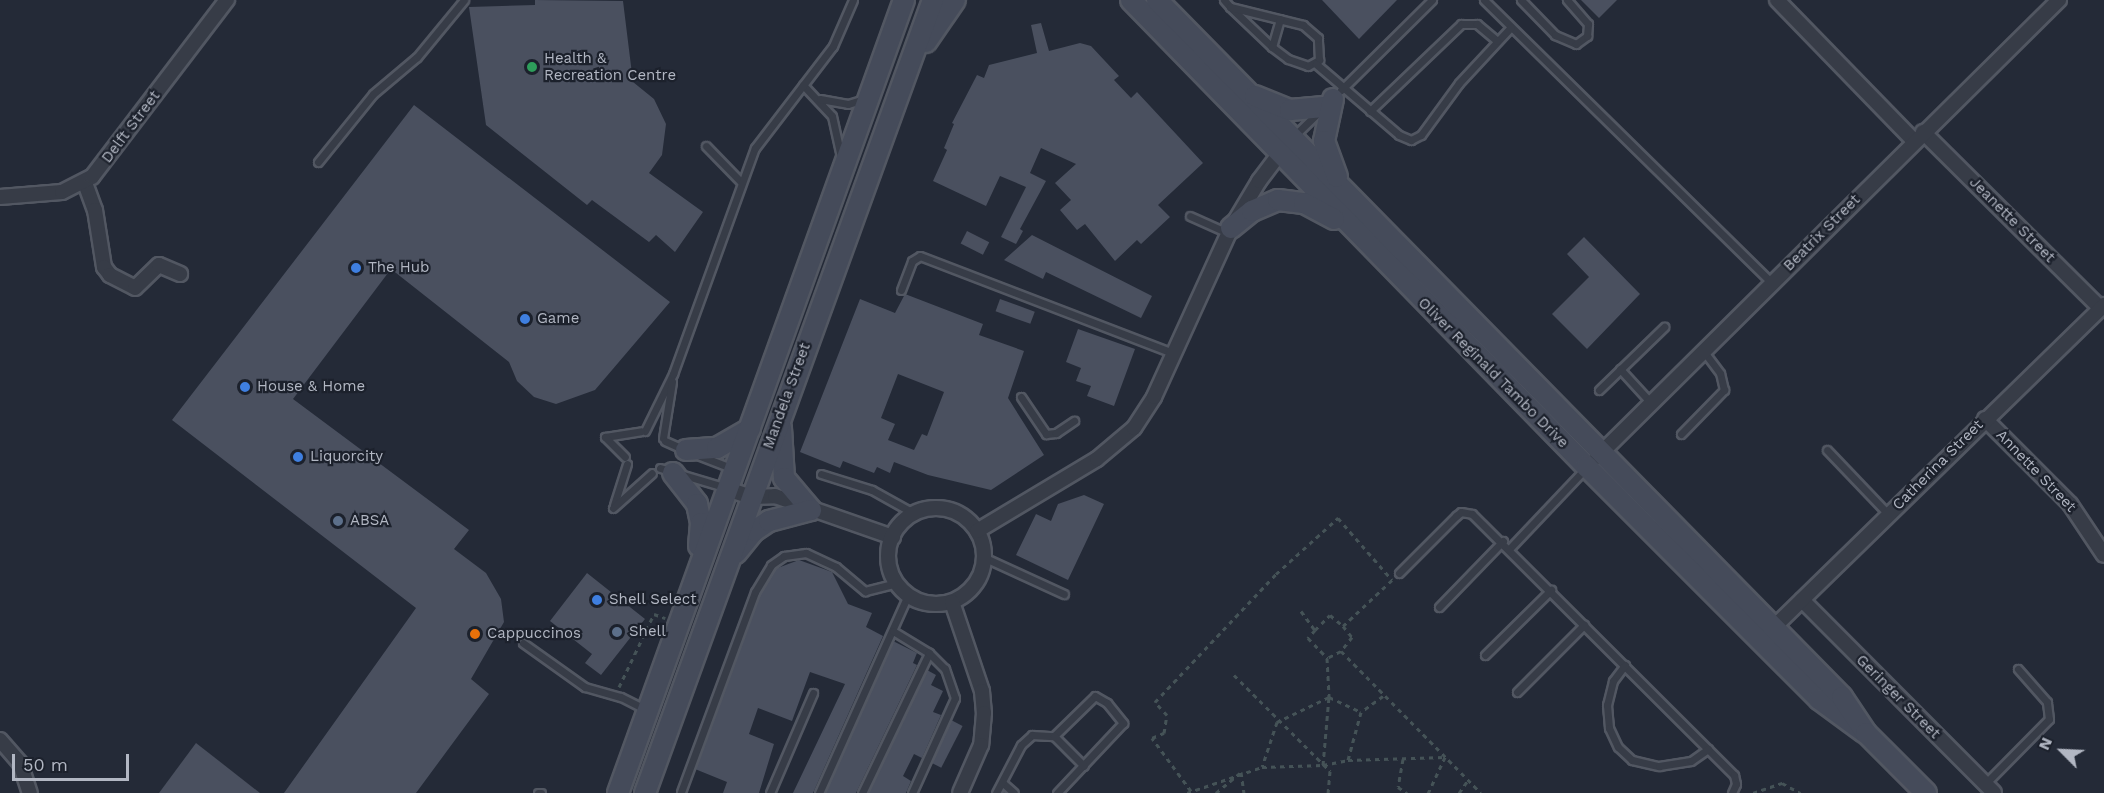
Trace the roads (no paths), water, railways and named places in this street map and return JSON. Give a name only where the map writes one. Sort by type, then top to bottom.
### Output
[{"type":"main road","name":"Mandela Street","points":[[645,793],[933,0]]},
{"type":"main road","points":[[897,94],[938,20],[955,0]]},
{"type":"main road","name":"Oliver Reginald Tambo Drive","points":[[1131,0],[1587,468],[1767,634],[1842,697],[1866,733],[1926,793]]},
{"type":"main road","name":"Oliver Reginald Tambo Drive","points":[[1156,0],[1601,453],[1767,634]]},
{"type":"main road","name":"Mandela Street","points":[[618,793],[873,92],[903,1]]},
{"type":"main road","points":[[1241,89],[1290,110],[1333,98],[1324,141],[1341,187]]},
{"type":"main road","points":[[1230,231],[1260,206],[1286,199],[1315,208],[1352,229]]},
{"type":"main road","points":[[726,566],[761,526],[811,510],[784,478],[781,416]]},
{"type":"main road","points":[[686,450],[717,448],[750,429]]},
{"type":"main road","points":[[667,470],[688,489],[700,513],[694,579]]},
{"type":"street","name":"Delft Street","points":[[85,183],[227,0]]},
{"type":"street","name":"Jeanette Street","points":[[1777,0],[2102,307]]},
{"type":"street","name":"Beatrix Street","points":[[1587,468],[1919,136],[2059,0]]},
{"type":"street","points":[[977,531],[1122,441],[1143,417],[1230,231],[1279,154],[1293,138]]},
{"type":"street","points":[[0,196],[62,192],[85,183],[95,210],[104,267],[110,275],[135,288],[159,266],[180,274]]},
{"type":"street","name":"Catherina Street","points":[[1767,634],[2102,307]]},
{"type":"street","name":"Annette Street","points":[[1985,419],[2070,504],[2104,555]]},
{"type":"street","points":[[735,469],[758,477],[775,496]]},
{"type":"street","points":[[727,489],[751,497],[775,496],[893,537]]},
{"type":"street","points":[[942,509],[962,516],[977,531],[983,556],[978,580],[967,593],[952,602],[929,604],[908,595],[897,583],[889,564],[893,537],[915,514],[942,509]]},
{"type":"street","name":"Geringer Street","points":[[1802,600],[1989,788]]},
{"type":"street","points":[[952,602],[979,682],[984,713],[981,745],[960,793]]},
{"type":"street","points":[[0,740],[28,778],[30,793]]},
{"type":"lane","points":[[318,162],[373,94],[417,57],[465,0]]},
{"type":"lane","points":[[652,473],[613,508],[626,460],[605,438],[643,431],[673,374],[755,148],[833,46],[853,0]]},
{"type":"lane","points":[[1224,0],[1272,47],[1301,65],[1316,64]]},
{"type":"lane","points":[[1293,138],[1432,0]]},
{"type":"lane","points":[[1521,0],[1555,35],[1576,44],[1587,36],[1588,24],[1567,0]]},
{"type":"lane","points":[[1487,1],[1772,283]]},
{"type":"lane","points":[[1230,7],[1303,25],[1318,38],[1321,54],[1316,64]]},
{"type":"lane","points":[[1272,47],[1280,19]]},
{"type":"lane","points":[[1370,111],[1461,24],[1477,24],[1497,41]]},
{"type":"lane","points":[[1316,64],[1333,98],[1370,111],[1399,135],[1416,138],[1511,27]]},
{"type":"lane","points":[[803,85],[820,99],[838,135],[841,178]]},
{"type":"lane","points":[[820,99],[848,104],[873,92]]},
{"type":"lane","points":[[706,146],[741,182]]},
{"type":"lane","points":[[1190,216],[1230,231]]},
{"type":"lane","points":[[902,290],[912,261],[920,256],[1173,352]]},
{"type":"lane","points":[[1599,390],[1664,327]]},
{"type":"lane","points":[[1681,434],[1724,390],[1720,373],[1704,352]]},
{"type":"lane","points":[[1620,369],[1652,404]]},
{"type":"lane","points":[[673,374],[664,439],[735,469]]},
{"type":"lane","points":[[1021,397],[1046,434],[1056,434],[1074,421]]},
{"type":"lane","points":[[1827,450],[1888,514]]},
{"type":"lane","points":[[1510,548],[1587,468]]},
{"type":"lane","points":[[667,470],[727,489]]},
{"type":"lane","points":[[821,474],[872,490],[915,514]]},
{"type":"lane","points":[[1399,573],[1461,512],[1472,514],[1503,541],[1734,774],[1736,784],[1732,793]]},
{"type":"lane","points":[[1439,607],[1503,541]]},
{"type":"lane","points":[[679,792],[755,592],[771,565],[784,556],[806,554],[836,567],[865,591],[897,583]]},
{"type":"lane","points":[[983,556],[1064,594]]},
{"type":"lane","points":[[1485,655],[1551,590]]},
{"type":"lane","points":[[819,793],[908,595]]},
{"type":"lane","points":[[1517,692],[1584,625]]},
{"type":"lane","points":[[893,631],[929,653],[945,669],[955,698],[912,793]]},
{"type":"lane","points":[[523,643],[585,687],[615,695],[648,711]]},
{"type":"lane","points":[[862,793],[929,653]]},
{"type":"lane","points":[[1625,665],[1613,681],[1606,705],[1609,728],[1618,747],[1632,760],[1659,766],[1691,760],[1708,749]]},
{"type":"lane","points":[[1989,788],[2049,719],[2048,702],[2018,669]]},
{"type":"lane","points":[[770,793],[813,693]]},
{"type":"lane","points":[[1054,736],[1093,697],[1100,696],[1123,726],[1057,793]]},
{"type":"lane","points":[[996,793],[1004,784],[1025,740],[1038,734],[1054,736],[1084,766]]},
{"type":"lane","points":[[1004,784],[1014,793]]},
{"type":"place","name":"Health & Recreation Centre","points":[[532,67]]},
{"type":"place","name":"The Hub","points":[[356,268]]},
{"type":"place","name":"Game","points":[[525,319]]},
{"type":"place","name":"House & Home","points":[[245,387]]},
{"type":"place","name":"Liquorcity","points":[[298,457]]},
{"type":"place","name":"ABSA","points":[[338,521]]},
{"type":"place","name":"Shell Select","points":[[597,600]]},
{"type":"place","name":"Shell","points":[[617,632]]},
{"type":"place","name":"Cappuccinos","points":[[475,634]]}]
